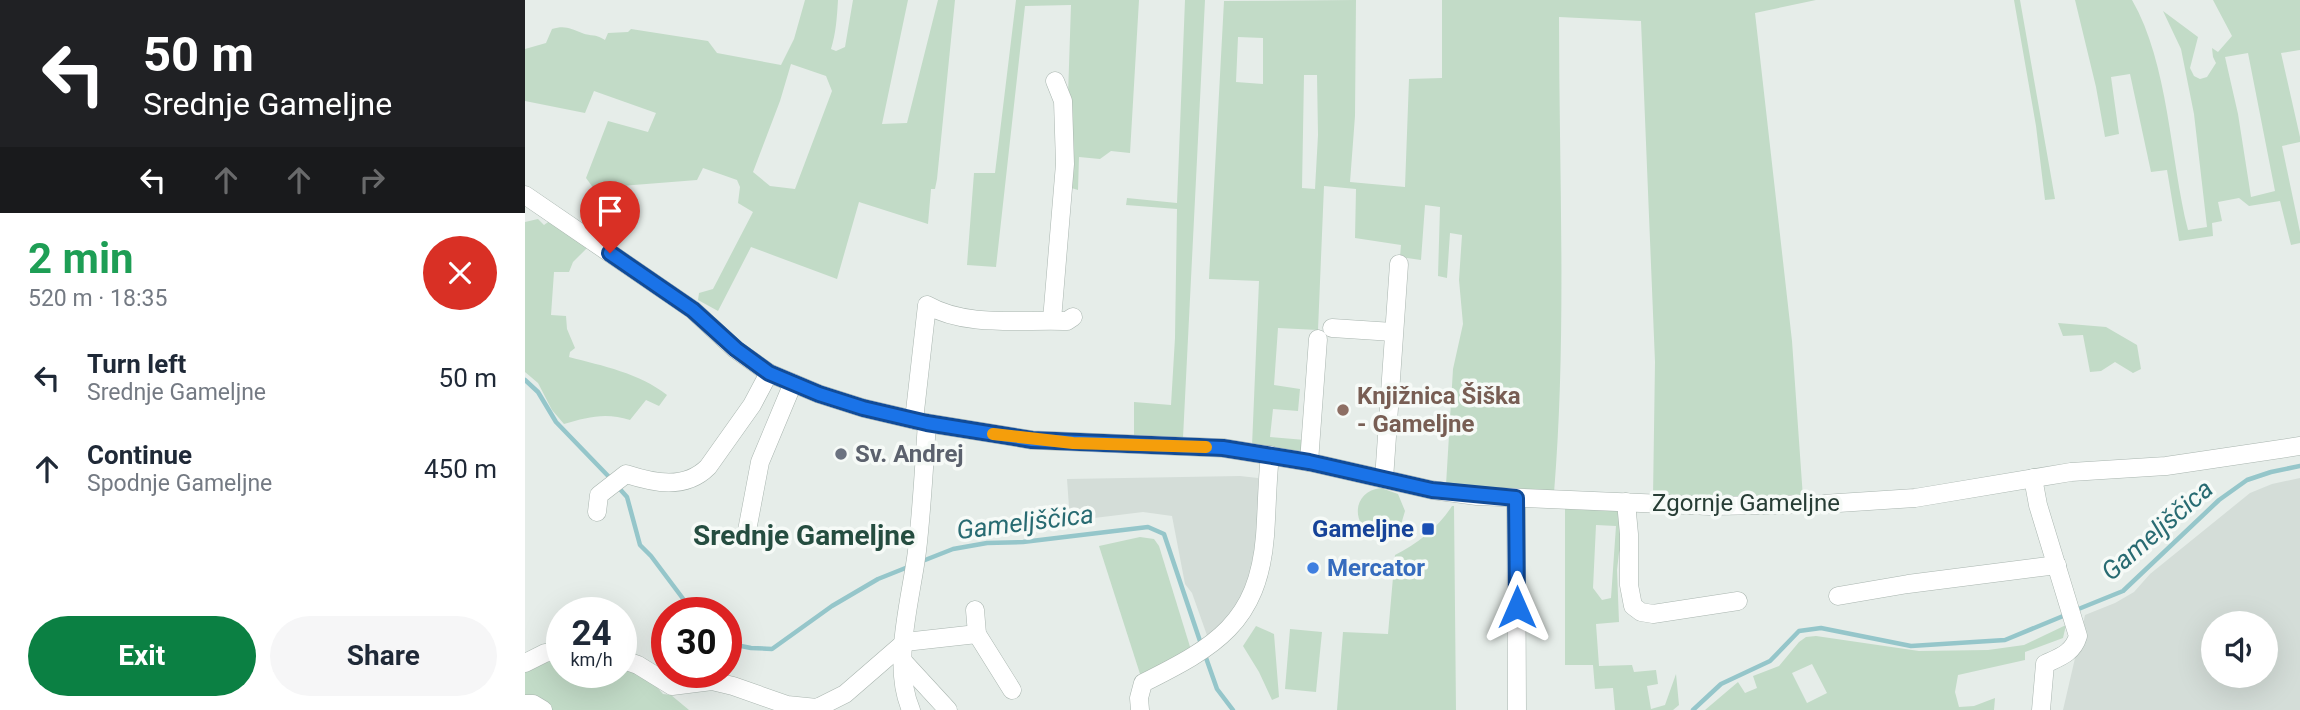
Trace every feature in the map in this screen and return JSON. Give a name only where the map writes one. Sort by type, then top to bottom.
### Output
[{"type":"street","points":[[1052,320],[1065,164],[1063,101],[1055,81]]},
{"type":"street","points":[[525,195],[693,310],[736,349],[769,373],[852,404],[921,422],[1032,440],[1198,446],[1270,456],[1456,494],[1626,502]]},
{"type":"street","points":[[1384,479],[1399,264]]},
{"type":"street","points":[[911,710],[903,688],[904,651],[917,552],[927,305],[938,311],[978,319],[1067,321],[1073,317]]},
{"type":"street","points":[[1309,462],[1325,334],[1393,332]]},
{"type":"street","points":[[597,512],[599,495],[626,474],[650,482],[664,483],[679,483],[700,476],[744,416],[769,373]]},
{"type":"street","points":[[746,536],[760,462],[793,383]]},
{"type":"street","name":"Zgornje Gameljne","points":[[1738,601],[1653,614],[1641,612],[1633,606],[1629,585],[1626,502],[1711,506],[1877,502],[1952,494],[2083,471],[2192,463],[2300,446]]},
{"type":"street","points":[[1140,710],[1139,698],[1143,683],[1184,663],[1214,643],[1243,613],[1254,594],[1265,539],[1270,456]]},
{"type":"street","points":[[2033,478],[2038,505],[2078,636],[2075,646],[2067,653],[2045,664],[2041,710]]},
{"type":"street","points":[[1516,498],[1517,710]]},
{"type":"street","points":[[1838,596],[2057,565]]},
{"type":"street","points":[[975,610],[977,634],[1011,690]]},
{"type":"street","points":[[637,665],[672,686],[712,681],[733,685],[787,705],[817,708],[845,694],[904,651],[977,634]]},
{"type":"street","points":[[904,651],[948,710]]},
{"type":"street","points":[[525,663],[546,653]]},
{"type":"street","points":[[525,704],[533,704],[543,710]]},
{"type":"shaded area","points":[[1258,478],[1259,513],[1254,563],[1248,591],[1209,641],[1192,593],[1185,584],[1172,516],[1143,512],[1070,521],[1067,479]]},
{"type":"shaded area","points":[[2300,478],[2300,710],[2063,710],[2085,615],[2134,592],[2150,574],[2250,493],[2272,484]]},
{"type":"green space","points":[[805,0],[838,0],[831,49],[836,51],[845,47],[853,0],[908,0],[882,124],[907,123],[938,0],[955,0],[937,179],[935,189],[931,189],[928,224],[859,202],[837,279],[751,247],[718,311],[698,300],[699,293],[713,289],[753,212],[738,203],[740,187],[737,180],[703,168],[697,180],[621,186],[597,193],[586,178],[608,121],[648,132],[656,113],[594,91],[585,113],[525,101],[525,49],[546,43],[552,29],[561,27],[605,40],[608,33],[628,32],[631,29],[708,41],[717,53],[781,65],[794,39]],"holes":[[[791,64],[826,76],[832,91],[795,189],[770,186],[753,172]]]},
{"type":"green space","points":[[1016,0],[1139,0],[1130,153],[1111,151],[1100,159],[1079,157],[1078,190],[1065,186],[1071,5],[1025,6],[996,267],[967,265],[974,173],[995,173]]},
{"type":"green space","points":[[1185,0],[1205,0],[1183,438],[1134,435],[1134,402],[1171,405],[1177,209],[1126,205],[1127,198],[1177,203]]},
{"type":"green space","points":[[1356,0],[1355,116],[1350,182],[1405,187],[1409,79],[1442,78],[1442,0],[1816,0],[1755,13],[1792,341],[1803,498],[1653,497],[1655,362],[1641,21],[1559,17],[1561,315],[1554,493],[1446,485],[1453,369],[1463,324],[1459,280],[1462,235],[1450,233],[1447,278],[1438,276],[1440,207],[1425,205],[1421,260],[1400,257],[1401,245],[1355,238],[1356,189],[1324,186],[1318,330],[1278,328],[1274,385],[1300,389],[1298,411],[1273,409],[1270,437],[1305,440],[1303,451],[1252,446],[1259,281],[1209,279],[1224,1]],"holes":[[[1238,37],[1263,38],[1263,84],[1236,82]],[[1304,75],[1317,75],[1315,189],[1302,188]]]},
{"type":"green space","points":[[2014,0],[2020,0],[2055,199],[2045,200],[2036,126]]},
{"type":"green space","points":[[2075,0],[2132,0],[2154,53],[2188,230],[2207,227],[2194,114],[2181,49],[2163,11],[2198,37],[2190,68],[2194,76],[2200,79],[2207,77],[2216,63],[2212,48],[2218,52],[2232,36],[2213,0],[2300,0],[2300,50],[2281,53],[2300,137],[2300,142],[2282,146],[2300,243],[2291,245],[2280,201],[2249,206],[2239,198],[2218,202],[2222,221],[2212,223],[2213,236],[2179,241],[2167,170],[2151,172],[2130,74],[2111,77],[2119,134],[2105,137]],"holes":[[[2248,53],[2275,191],[2251,197],[2238,114],[2225,57]]]},
{"type":"green space","points":[[538,219],[544,225],[551,220],[588,247],[573,262],[569,272],[554,272],[551,315],[566,316],[567,329],[575,348],[569,357],[645,381],[667,395],[659,406],[646,400],[630,420],[597,416],[564,424],[552,410],[538,383],[525,372],[525,222]]},
{"type":"green space","points":[[2058,323],[2106,327],[2137,345],[2141,369],[2133,373],[2115,362],[2101,371],[2090,372],[2083,335],[2063,336]]},
{"type":"green space","points":[[1381,488],[1398,494],[1405,511],[1400,528],[1386,536],[1387,527],[1374,525],[1372,535],[1360,522],[1358,515],[1360,500],[1372,490]]},
{"type":"green space","points":[[1452,506],[1456,710],[1337,710],[1343,632],[1388,634],[1395,555],[1427,534]]},
{"type":"green space","points":[[1565,509],[1617,510],[1622,513],[1624,540],[1617,570],[1619,622],[1596,624],[1599,666],[1632,665],[1634,672],[1656,670],[1658,684],[1647,686],[1651,709],[1665,705],[1676,674],[1679,705],[1673,710],[1615,710],[1613,688],[1595,689],[1593,665],[1565,665]],"holes":[[[1596,525],[1616,526],[1611,598],[1602,600],[1593,588]]]},
{"type":"green space","points":[[1140,537],[1154,539],[1159,546],[1191,650],[1141,677],[1099,546]]},
{"type":"green space","points":[[2066,625],[2063,638],[2025,652],[2025,660],[1958,675],[1955,692],[1959,707],[1974,706],[1995,698],[1994,710],[1705,710],[1738,682],[1745,693],[1757,688],[1753,676],[1779,666],[1806,637],[1816,636],[1919,651],[1988,650],[2024,645]],"holes":[[[1812,664],[1827,693],[1807,703],[1792,673]]]},
{"type":"green space","points":[[1256,626],[1274,634],[1279,697],[1272,700],[1243,646]]},
{"type":"green space","points":[[1290,629],[1322,632],[1316,692],[1285,689]]},
{"type":"green space","points":[[546,660],[546,688],[637,688],[637,673],[651,682],[651,688],[658,688],[663,694],[671,695],[689,710],[525,710],[525,669]]},
{"type":"waterway","name":"Gameljščica","points":[[525,380],[538,392],[556,422],[612,480]]},
{"type":"waterway","name":"Gameljščica","points":[[2076,610],[2123,591],[2219,500],[2247,480],[2300,466]]},
{"type":"waterway","name":"Gameljščica","points":[[618,487],[627,497],[640,545],[682,597]]},
{"type":"waterway","name":"Gameljščica","points":[[920,562],[953,549],[987,543],[1023,542],[1148,527],[1164,534],[1201,644]]},
{"type":"waterway","name":"Gameljščica","points":[[742,646],[772,649],[832,606],[878,579],[908,567]]},
{"type":"waterway","name":"Gameljščica","points":[[1693,710],[1721,684],[1770,661],[1799,631],[1821,628],[1911,646],[2005,640],[2068,614]]},
{"type":"waterway","name":"Gameljščica","points":[[1205,655],[1217,689],[1233,710]]},
{"type":"slow traffic","points":[[993,434],[1073,443],[1206,447]]},
{"type":"place","name":"Knjižnica Šiška - Gameljne","points":[[1343,410]]},
{"type":"place","name":"Sv. Andrej","points":[[841,454]]},
{"type":"place","name":"Gameljne","points":[[1428,529]]},
{"type":"place","name":"Mercator","points":[[1313,568]]},
{"type":"district","name":"Srednje Gameljne","points":[[804,535]]},
{"type":"route","points":[[610,253],[693,310],[736,349],[769,373],[819,394],[863,408],[927,423],[1032,440],[1223,448],[1309,462],[1432,490],[1516,498],[1517,607]]}]
